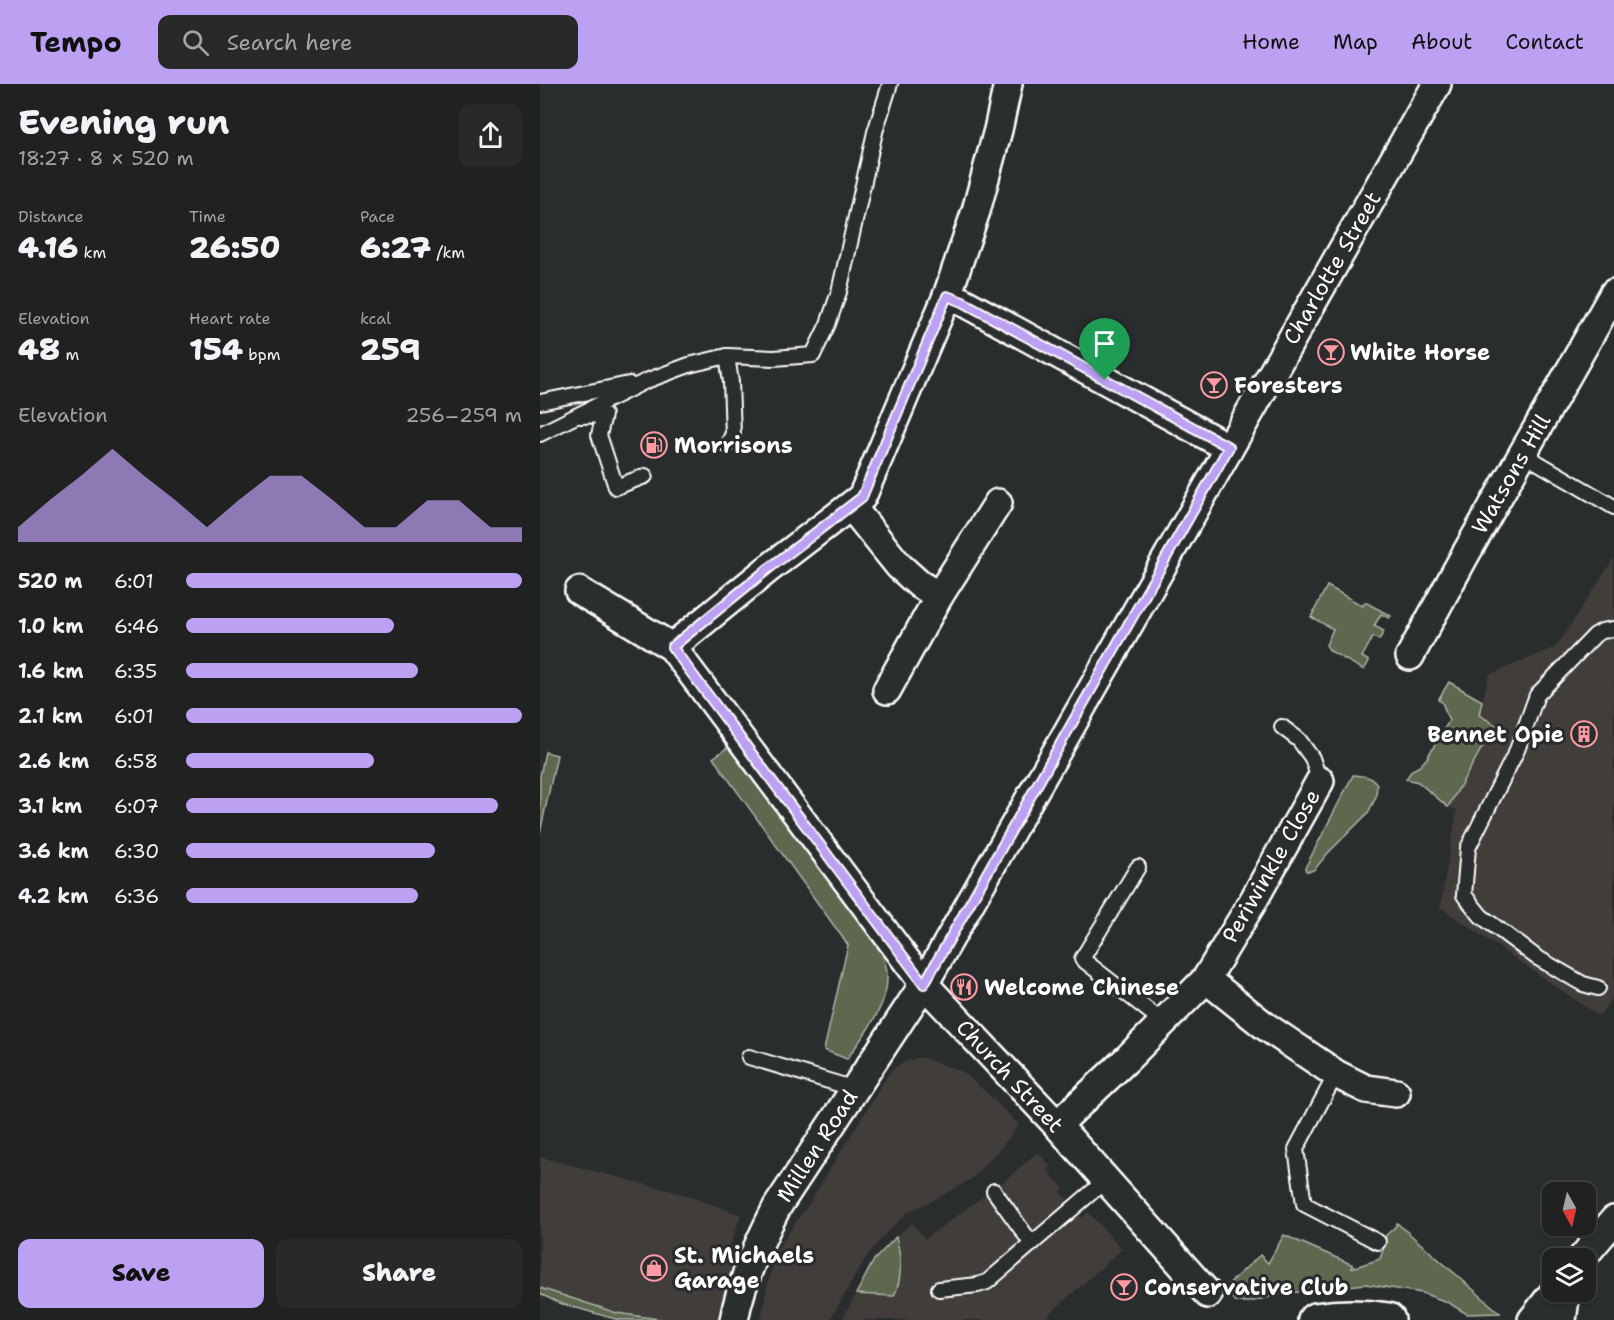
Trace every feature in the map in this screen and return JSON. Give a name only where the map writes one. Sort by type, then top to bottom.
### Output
[{"type":"main road","points":[[1315,1320],[1332,1317],[1388,1320]]},
{"type":"street","points":[[672,647],[862,497],[947,296],[976,211],[1008,84]]},
{"type":"street","name":"Charlotte Street","points":[[924,984],[1437,84]]},
{"type":"street","name":"Watsons Hill","points":[[1410,656],[1614,293]]},
{"type":"street","points":[[947,296],[963,302],[1229,447]]},
{"type":"street","points":[[887,690],[939,596],[998,503]]},
{"type":"street","points":[[851,506],[899,566],[939,596]]},
{"type":"street","name":"Church Street","points":[[579,591],[672,647],[924,984],[1057,1125],[1208,1294]]},
{"type":"street","name":"Periwinkle Close","points":[[1057,1125],[1126,1060],[1206,979],[1320,782]]},
{"type":"street","points":[[1206,979],[1265,1026],[1336,1074],[1366,1089],[1396,1093]]},
{"type":"street","name":"Millen Road","points":[[734,1320],[737,1305],[761,1238],[772,1218],[815,1148],[924,984]]},
{"type":"street","points":[[1590,1248],[1614,1220]]},
{"type":"street","points":[[1532,1320],[1546,1302]]},
{"type":"street","points":[[1562,1320],[1565,1302]]},
{"type":"lane","points":[[540,434],[646,381],[689,365],[727,356],[774,358],[813,355],[828,324],[839,292],[875,132],[890,84]]},
{"type":"lane","points":[[727,356],[731,382],[733,434],[727,445]]},
{"type":"lane","points":[[540,402],[646,381]]},
{"type":"lane","points":[[578,416],[604,415],[599,435],[616,487],[645,476]]},
{"type":"lane","points":[[1523,454],[1614,507]]},
{"type":"lane","points":[[1598,988],[1583,984],[1536,957],[1481,916],[1464,896],[1468,848],[1517,750],[1537,695],[1595,635],[1614,629]]},
{"type":"lane","name":"Periwinkle Close","points":[[1282,727],[1299,740],[1312,758],[1320,782]]},
{"type":"lane","points":[[1138,867],[1082,959],[1163,1022]]},
{"type":"lane","points":[[749,1057],[855,1089]]},
{"type":"lane","points":[[1336,1074],[1296,1149],[1304,1204],[1378,1242]]},
{"type":"lane","points":[[939,1289],[987,1282],[1106,1180]]},
{"type":"lane","points":[[994,1191],[1032,1244]]},
{"type":"shaded area","points":[[1614,558],[1614,995],[1599,1016],[1440,907],[1457,810],[1448,807],[1487,739],[1504,730],[1479,715],[1489,675],[1556,647]]},
{"type":"shaded area","points":[[921,1057],[963,1072],[1019,1125],[970,1180],[908,1212],[887,1232],[863,1262],[830,1320],[761,1320],[777,1249],[810,1202],[888,1075],[904,1062]]},
{"type":"shaded area","points":[[1038,1152],[1051,1167],[1048,1171],[1064,1189],[1061,1192],[1082,1218],[1088,1212],[1122,1249],[1043,1320],[842,1320],[874,1260],[912,1223],[925,1239],[1004,1181]]},
{"type":"shaded area","points":[[540,1157],[683,1194],[741,1215],[730,1245],[738,1258],[724,1320],[665,1320],[617,1313],[540,1288]]},
{"type":"green space","points":[[1327,586],[1363,606],[1365,602],[1391,616],[1389,618],[1381,614],[1374,626],[1384,631],[1379,640],[1373,637],[1362,657],[1369,661],[1364,670],[1330,651],[1326,645],[1333,629],[1311,617]]},
{"type":"green space","points":[[1449,682],[1482,701],[1479,715],[1504,730],[1487,739],[1448,807],[1418,782],[1406,779],[1412,770],[1420,766],[1427,758],[1449,721],[1442,702],[1438,700]]},
{"type":"green space","points":[[734,743],[881,951],[887,971],[884,997],[868,1030],[847,1059],[824,1050],[848,945],[713,758]]},
{"type":"green space","points":[[545,752],[557,755],[540,833],[540,776]]},
{"type":"green space","points":[[1353,775],[1373,779],[1377,784],[1376,797],[1368,813],[1315,869],[1306,871],[1305,868]]},
{"type":"green space","points":[[1397,1223],[1500,1313],[1467,1314],[1447,1302],[1422,1293],[1365,1284],[1281,1294],[1250,1302],[1235,1301],[1223,1289],[1260,1255],[1268,1263],[1284,1235],[1353,1265],[1352,1268],[1380,1259],[1386,1235]]},
{"type":"green space","points":[[896,1237],[900,1267],[899,1282],[894,1296],[856,1294],[874,1260]]},
{"type":"green space","points":[[540,1288],[617,1313],[665,1320],[619,1320],[559,1303],[540,1294]]},
{"type":"place","name":"White Horse","points":[[1331,352]]},
{"type":"place","name":"Foresters","points":[[1214,385]]},
{"type":"place","name":"Morrisons","points":[[654,445]]},
{"type":"place","name":"Bennet Opie","points":[[1584,734]]},
{"type":"place","name":"Welcome Chinese","points":[[964,987]]},
{"type":"place","name":"St. Michaels Garage","points":[[654,1268]]},
{"type":"place","name":"Conservative Club","points":[[1124,1287]]},
{"type":"route","points":[[947,296],[963,302],[1105,380],[1229,447],[924,984],[672,647],[862,497],[947,296]]}]
